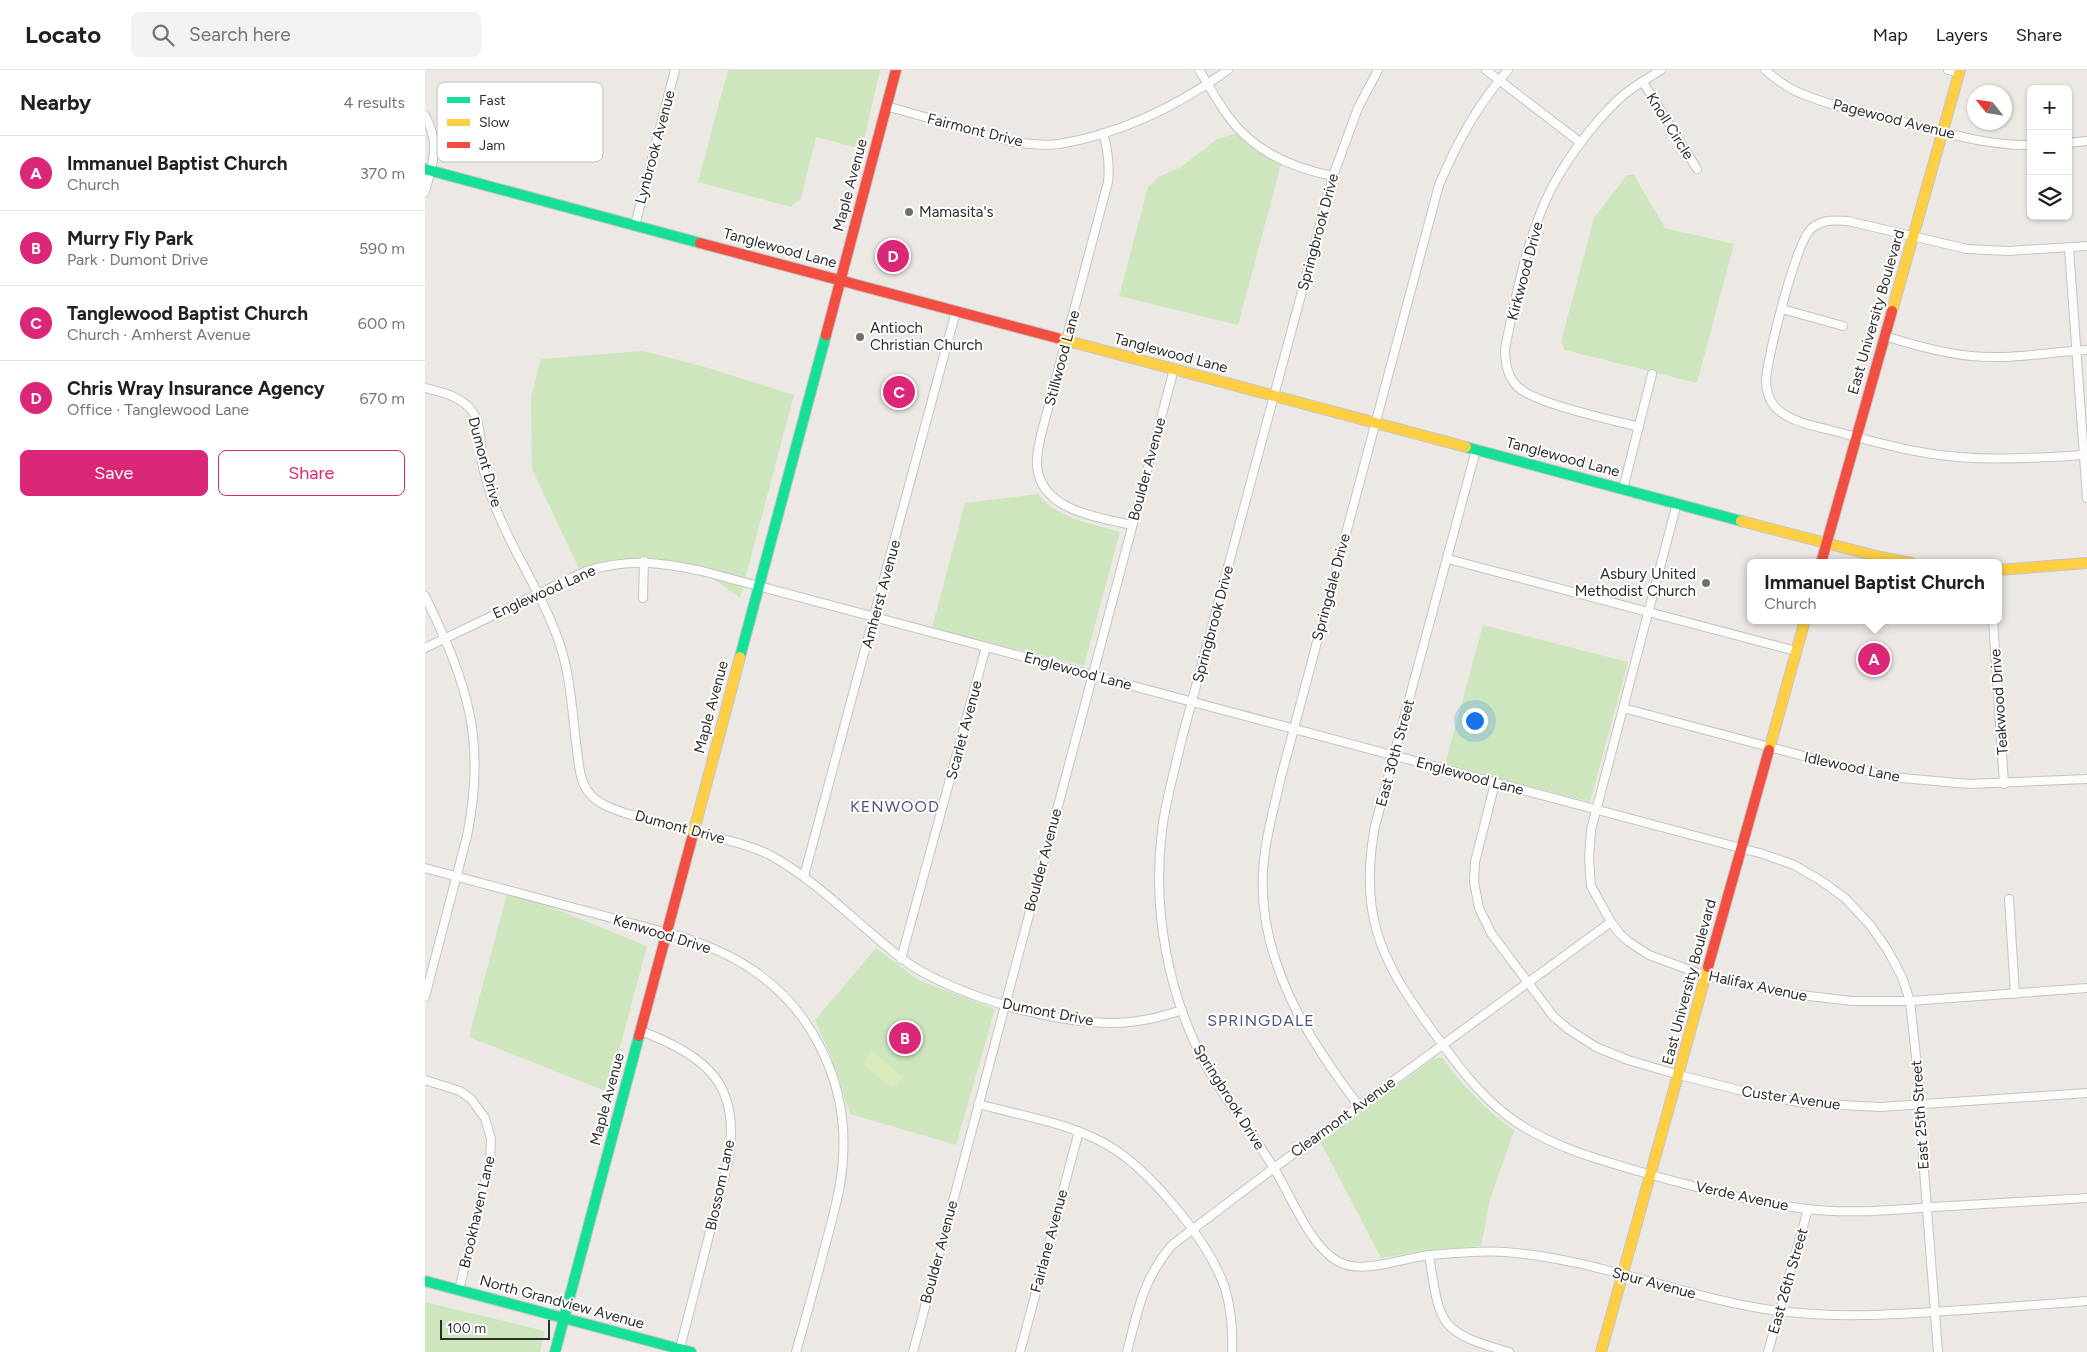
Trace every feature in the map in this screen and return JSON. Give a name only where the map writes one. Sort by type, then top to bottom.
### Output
[{"type":"main road","name":"Maple Avenue","points":[[555,1352],[896,70]]},
{"type":"main road","name":"East University Boulevard","points":[[1822,559],[1959,71]]},
{"type":"main road","name":"Tanglewood Lane","points":[[428,170],[1886,559]]},
{"type":"main road","points":[[2002,570],[2087,563]]},
{"type":"main road","name":"East University Boulevard","points":[[1601,1352],[1804,624]]},
{"type":"main road","name":"North Grandview Avenue","points":[[425,1281],[691,1352]]},
{"type":"street","name":"Lynbrook Avenue","points":[[635,225],[675,70]]},
{"type":"street","points":[[1199,70],[1233,122],[1261,148],[1288,164],[1333,176]]},
{"type":"street","name":"Fairmont Drive","points":[[886,106],[986,136],[1019,143],[1058,144],[1103,133],[1162,110],[1208,84],[1228,70]]},
{"type":"street","name":"Springbrook Drive","points":[[1274,1168],[1232,1108],[1209,1070],[1195,1044],[1182,1010],[1164,941],[1159,907],[1162,826],[1169,792],[1333,176],[1358,108],[1378,70]]},
{"type":"street","points":[[1486,70],[1581,143]]},
{"type":"street","name":"Springdale Drive","points":[[1359,1106],[1317,1049],[1296,1011],[1282,979],[1268,930],[1263,890],[1266,846],[1294,729],[1439,185],[1461,136],[1476,111],[1508,70]]},
{"type":"street","name":"Kirkwood Drive","points":[[1639,428],[1526,393],[1514,382],[1505,359],[1511,322],[1537,222],[1552,188],[1581,143],[1621,98],[1661,70]]},
{"type":"street","name":"Pagewood Avenue","points":[[1765,70],[1787,86],[1817,99],[1943,132],[2003,144],[2027,145]]},
{"type":"street","points":[[1948,70],[1959,71]]},
{"type":"street","name":"Knoll Circle","points":[[1643,82],[1697,169]]},
{"type":"street","points":[[425,115],[431,126],[436,144],[428,170],[425,192]]},
{"type":"street","name":"Stillwood Lane","points":[[1103,133],[1108,149],[1110,166],[1108,182],[1041,435],[1037,456],[1038,474],[1046,490],[1061,503],[1092,516],[1132,526]]},
{"type":"street","points":[[2072,142],[2087,141]]},
{"type":"street","points":[[2084,455],[2023,458],[1958,457],[1917,451],[1857,438],[1783,414],[1772,403],[1766,380],[1782,309],[1804,240],[1812,228],[1820,224],[1836,220],[1848,221],[1967,249],[2008,251],[2087,246]]},
{"type":"street","points":[[2069,248],[2087,498]]},
{"type":"street","points":[[1782,309],[1843,326]]},
{"type":"street","name":"Amherst Avenue","points":[[804,876],[956,310]]},
{"type":"street","points":[[1885,336],[1923,348],[1972,356],[2022,356],[2087,350]]},
{"type":"street","name":"Boulder Avenue","points":[[913,1352],[1174,369]]},
{"type":"street","points":[[1623,489],[1653,374]]},
{"type":"street","name":"Dumont Drive","points":[[425,388],[455,397],[472,411],[479,426],[482,461],[493,500],[517,554],[538,593],[566,666],[580,772],[587,791],[594,798],[612,808],[693,832],[736,842],[768,855],[804,876],[901,959],[927,975],[971,995],[1059,1018],[1105,1023],[1155,1018],[1182,1010]]},
{"type":"street","name":"East 30th Street","points":[[1443,1045],[1391,968],[1379,939],[1370,901],[1369,869],[1371,848],[1383,796],[1477,450]]},
{"type":"street","name":"Halifax Avenue","points":[[1677,503],[1591,830],[1589,858],[1591,886],[1619,934],[1639,950],[1706,976],[1783,993],[1817,998],[1852,1001],[1910,1000],[2087,988]]},
{"type":"street","points":[[1447,559],[1796,652]]},
{"type":"street","points":[[643,598],[644,561]]},
{"type":"street","name":"Englewood Lane","points":[[425,648],[586,570],[610,564],[644,561],[702,571],[1763,854],[1794,865],[1820,880],[1845,898]]},
{"type":"street","points":[[425,596],[445,638],[468,703],[475,748],[476,772],[472,812],[425,998]]},
{"type":"street","name":"Teakwood Drive","points":[[1993,624],[2004,784]]},
{"type":"street","name":"Scarlet Avenue","points":[[901,959],[986,647]]},
{"type":"street","name":"Idlewood Lane","points":[[1623,708],[1841,766],[1902,778],[1969,784],[2087,780]]},
{"type":"street","name":"Custer Avenue","points":[[1495,783],[1475,862],[1474,874],[1479,908],[1491,933],[1553,1016],[1568,1029],[1596,1047],[1628,1060],[1679,1076],[1803,1103],[1880,1107],[2087,1093]]},
{"type":"street","name":"Kenwood Drive","points":[[425,868],[700,943],[729,955],[754,970],[775,986],[789,1000],[812,1032],[834,1081],[842,1117],[843,1158],[841,1178],[796,1352]]},
{"type":"street","name":"East 25th Street","points":[[1845,898],[1870,925],[1887,949],[1902,977],[1910,1000],[1921,1103],[1923,1157],[1938,1352]]},
{"type":"street","points":[[2009,899],[2015,994]]},
{"type":"street","name":"Clearmont Avenue","points":[[1127,1352],[1148,1278],[1159,1260],[1172,1245],[1191,1229],[1611,922]]},
{"type":"street","name":"Blossom Lane","points":[[641,1031],[684,1049],[703,1064],[723,1091],[730,1110],[728,1162],[679,1350]]},
{"type":"street","name":"Verde Avenue","points":[[1443,1045],[1471,1081],[1509,1117],[1547,1140],[1588,1156],[1651,1175],[1751,1200],[1809,1209],[1860,1211],[2087,1198]]},
{"type":"street","name":"Brookhaven Lane","points":[[425,1080],[460,1091],[471,1100],[485,1118],[491,1139],[490,1162],[459,1290]]},
{"type":"street","points":[[979,1104],[1079,1131],[1113,1148],[1142,1171],[1191,1229],[1213,1263],[1225,1288],[1232,1322],[1232,1352]]},
{"type":"street","name":"Fairlane Avenue","points":[[1020,1352],[1079,1131]]},
{"type":"street","name":"Spur Avenue","points":[[1274,1168],[1322,1248],[1337,1261],[1352,1266],[1429,1255],[1502,1252],[1562,1258],[1700,1296],[1779,1311],[1848,1315],[1936,1312],[2087,1301]]},
{"type":"street","name":"East 26th Street","points":[[1768,1352],[1809,1209]]},
{"type":"street","points":[[1429,1255],[1438,1303],[1449,1327],[1468,1339],[1509,1352]]},
{"type":"green space","points":[[728,70],[880,70],[862,149],[816,137],[801,199],[791,207],[698,182]]},
{"type":"green space","points":[[1242,132],[1282,161],[1238,325],[1119,296],[1148,187],[1158,177],[1181,167],[1217,139]]},
{"type":"green space","points":[[1627,175],[1634,175],[1665,228],[1734,244],[1697,383],[1565,350],[1561,342],[1594,218]]},
{"type":"green space","points":[[643,351],[705,367],[794,395],[740,598],[702,571],[644,561],[581,573],[532,469],[531,397],[541,359]]},
{"type":"green space","points":[[1038,494],[1065,515],[1120,532],[1084,666],[932,628],[965,503]]},
{"type":"green space","points":[[1483,625],[1628,662],[1590,802],[1445,765]]},
{"type":"green space","points":[[508,890],[647,946],[608,1092],[469,1037]]},
{"type":"green space","points":[[876,948],[918,980],[995,1009],[956,1145],[850,1114],[831,1056],[815,1020]]},
{"type":"green space","points":[[872,1051],[903,1077],[892,1089],[862,1063]]},
{"type":"green space","points":[[1442,1058],[1475,1097],[1514,1131],[1491,1196],[1481,1246],[1423,1251],[1381,1258],[1320,1141],[1433,1059]]},
{"type":"green space","points":[[425,1302],[545,1331],[540,1352],[425,1352]]},
{"type":"traffic: fast","points":[[425,169],[700,243]]},
{"type":"traffic: fast","points":[[740,657],[826,335]]},
{"type":"traffic: fast","points":[[1466,447],[1741,521]]},
{"type":"traffic: fast","points":[[555,1352],[639,1036]]},
{"type":"traffic: fast","points":[[425,1281],[691,1352]]},
{"type":"traffic: slow","points":[[1892,311],[1960,70]]},
{"type":"traffic: slow","points":[[1057,338],[1466,447]]},
{"type":"traffic: slow","points":[[1741,521],[1890,559]]},
{"type":"traffic: slow","points":[[2002,570],[2087,563]]},
{"type":"traffic: slow","points":[[1769,750],[1804,624]]},
{"type":"traffic: slow","points":[[692,838],[740,657]]},
{"type":"traffic: slow","points":[[1601,1352],[1708,967]]},
{"type":"traffic: jam","points":[[826,335],[896,70]]},
{"type":"traffic: jam","points":[[700,243],[1057,338]]},
{"type":"traffic: jam","points":[[1822,559],[1892,311]]},
{"type":"traffic: jam","points":[[1708,967],[1769,750]]},
{"type":"traffic: jam","points":[[639,1036],[692,838]]},
{"type":"place","name":"Mamasita's","points":[[909,212]]},
{"type":"place","name":"Chris Wray Insurance Agency","points":[[893,256]]},
{"type":"place","name":"Antioch Christian Church","points":[[860,337]]},
{"type":"place","name":"Tanglewood Baptist Church","points":[[899,392]]},
{"type":"place","name":"Asbury United Methodist Church","points":[[1706,583]]},
{"type":"place","name":"Immanuel Baptist Church","points":[[1874,659]]},
{"type":"place","name":"Murry Fly Park","points":[[905,1038]]},
{"type":"district","name":"KENWOOD","points":[[895,806]]},
{"type":"district","name":"SPRINGDALE","points":[[1261,1020]]}]
